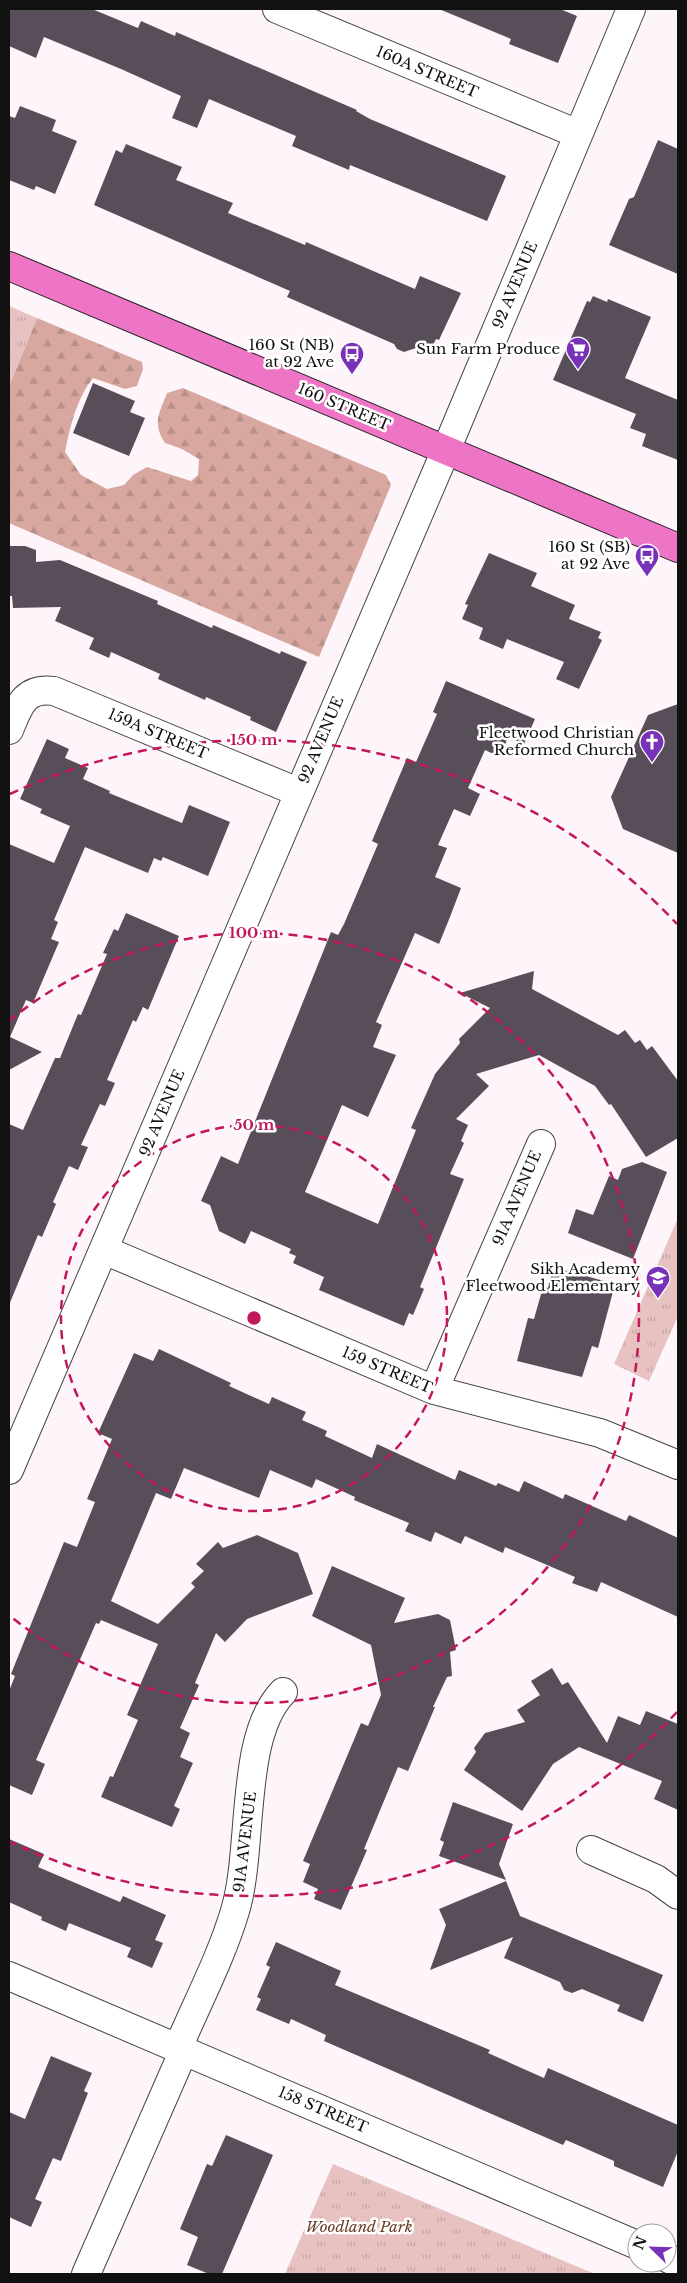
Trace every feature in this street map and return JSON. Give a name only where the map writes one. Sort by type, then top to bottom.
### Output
[{"type":"main road","name":"160 STREET","points":[[9,266],[678,548]]},
{"type":"street","name":"160A STREET","points":[[277,9],[578,134]]},
{"type":"street","name":"92 AVENUE","points":[[9,1470],[446,450],[630,9]]},
{"type":"street","name":"159A STREET","points":[[9,730],[20,703],[28,694],[44,689],[54,691],[298,792]]},
{"type":"street","name":"91A AVENUE","points":[[434,1390],[541,1144]]},
{"type":"street","name":"159 STREET","points":[[104,1250],[434,1390],[600,1433],[678,1465]]},
{"type":"street","name":"91A AVENUE","points":[[86,2274],[181,2049],[235,1912],[242,1881],[255,1751],[266,1715],[274,1701],[283,1692]]},
{"type":"street","points":[[591,1850],[656,1879],[678,1895]]},
{"type":"street","name":"158 STREET","points":[[9,1976],[627,2242]]},
{"type":"green space","points":[[9,306],[37,318],[9,386]]},
{"type":"green space","points":[[37,318],[142,362],[143,369],[137,386],[125,389],[93,378],[78,403],[72,422],[65,452],[81,475],[107,489],[124,485],[133,475],[147,467],[191,481],[198,475],[199,459],[182,449],[165,443],[159,430],[158,418],[167,393],[183,388],[386,475],[391,485],[319,657],[9,523],[9,386]]},
{"type":"green space","points":[[678,1218],[678,1316],[649,1381],[614,1364]]},
{"type":"green space","name":"Woodland Park","points":[[333,2164],[595,2274],[285,2274]]},
{"type":"building","points":[[9,9],[92,9],[138,28],[141,21],[175,36],[176,32],[357,110],[370,119],[506,176],[487,221],[350,165],[349,170],[292,146],[296,136],[209,99],[197,128],[172,118],[181,96],[121,69],[44,37],[36,58],[9,46]]},
{"type":"building","points":[[439,9],[560,9],[577,16],[558,63],[509,44],[511,39]]},
{"type":"building","points":[[20,106],[56,120],[52,131],[77,141],[55,194],[36,186],[34,190],[9,180],[9,116],[15,118]]},
{"type":"building","points":[[658,140],[678,149],[678,274],[609,245],[629,199],[634,197]]},
{"type":"building","points":[[126,144],[182,167],[176,180],[233,203],[228,213],[305,245],[306,242],[415,289],[420,276],[461,293],[439,340],[436,339],[429,353],[416,348],[404,352],[397,349],[394,344],[287,297],[290,291],[94,205],[116,150],[122,153]]},
{"type":"building","points":[[593,296],[607,302],[608,299],[651,317],[625,378],[678,400],[678,460],[642,446],[646,434],[630,428],[636,414],[553,380],[587,301],[590,302]]},
{"type":"building","points":[[93,383],[135,401],[130,412],[145,418],[129,456],[73,433]]},
{"type":"building","points":[[9,546],[25,546],[36,550],[36,562],[60,560],[158,601],[157,604],[212,628],[213,625],[280,654],[281,651],[307,662],[276,732],[250,720],[251,717],[206,697],[205,700],[158,679],[160,674],[111,652],[109,658],[89,649],[94,638],[55,621],[61,607],[13,608],[12,596],[9,596]]},
{"type":"building","points":[[489,553],[537,573],[531,586],[575,605],[569,619],[601,632],[598,638],[602,640],[579,689],[556,679],[564,662],[507,639],[503,649],[479,639],[483,628],[462,619],[468,605],[465,604]]},
{"type":"building","points":[[446,681],[535,719],[524,744],[508,737],[500,757],[485,750],[468,788],[480,794],[470,816],[454,809],[438,845],[447,848],[435,877],[461,888],[450,917],[439,944],[415,933],[376,1022],[382,1025],[373,1047],[396,1055],[368,1117],[342,1105],[305,1192],[378,1224],[416,1130],[411,1128],[435,1074],[460,1043],[459,1039],[490,1008],[460,993],[534,971],[532,989],[618,1035],[625,1030],[635,1043],[640,1040],[647,1050],[652,1046],[678,1081],[678,1138],[646,1157],[611,1104],[609,1105],[595,1086],[539,1055],[476,1074],[489,1086],[456,1119],[468,1125],[461,1141],[464,1143],[450,1174],[464,1179],[420,1287],[424,1289],[413,1315],[409,1313],[404,1326],[319,1290],[324,1277],[293,1263],[296,1256],[289,1253],[291,1249],[251,1231],[245,1244],[219,1231],[210,1205],[201,1201],[221,1156],[238,1164],[331,932],[338,935],[344,924],[378,844],[372,841],[407,758],[416,762],[437,714],[433,712]]},
{"type":"building","name":"Fleetwood Christian Reformed Church","points":[[678,704],[678,853],[623,829],[611,797],[648,715]]},
{"type":"building","points":[[47,739],[69,749],[65,758],[88,768],[83,779],[110,791],[109,793],[182,823],[189,805],[230,822],[208,876],[163,857],[161,861],[154,858],[148,873],[85,847],[54,920],[58,922],[51,939],[59,942],[33,1003],[26,1000],[10,1037],[42,1052],[9,1070],[9,844],[54,863],[70,826],[40,813],[42,809],[20,799]]},
{"type":"building","points":[[126,913],[179,936],[148,1010],[143,1007],[136,1022],[133,1020],[107,1080],[115,1083],[105,1106],[100,1104],[81,1145],[88,1147],[78,1170],[69,1166],[53,1202],[56,1204],[42,1237],[38,1235],[9,1305],[9,1124],[23,1130],[55,1058],[60,1058],[78,1014],[81,1015],[107,954],[103,953],[114,929],[118,931]]},
{"type":"building","points":[[642,1162],[667,1172],[633,1259],[568,1233],[576,1209],[593,1215],[609,1176],[618,1180],[622,1169]]},
{"type":"building","points":[[553,1267],[615,1284],[598,1348],[592,1346],[582,1377],[517,1361],[528,1318],[534,1319],[543,1287],[548,1288]]},
{"type":"building","points":[[159,1349],[231,1383],[229,1386],[269,1404],[272,1397],[306,1412],[302,1420],[327,1431],[325,1436],[372,1458],[377,1444],[455,1480],[459,1470],[496,1486],[498,1483],[519,1492],[524,1481],[563,1499],[565,1494],[626,1521],[629,1515],[678,1538],[678,1617],[601,1582],[597,1592],[572,1583],[575,1577],[505,1547],[503,1553],[465,1536],[461,1544],[435,1532],[431,1542],[405,1531],[409,1523],[354,1500],[355,1497],[316,1479],[312,1488],[270,1470],[259,1498],[184,1468],[171,1499],[156,1493],[111,1601],[158,1624],[195,1587],[191,1583],[204,1571],[196,1564],[218,1542],[223,1548],[257,1535],[298,1553],[313,1594],[247,1619],[225,1642],[216,1633],[195,1683],[199,1685],[180,1728],[190,1733],[180,1757],[193,1763],[174,1806],[180,1809],[172,1827],[101,1797],[110,1776],[113,1777],[138,1720],[127,1715],[158,1644],[101,1620],[99,1624],[96,1623],[36,1760],[45,1764],[32,1795],[9,1785],[9,1691],[15,1676],[11,1674],[64,1542],[77,1547],[95,1502],[87,1499],[112,1439],[98,1433],[134,1353],[153,1361]]},
{"type":"building","points":[[332,1566],[405,1598],[394,1623],[438,1614],[450,1620],[456,1650],[450,1652],[452,1676],[447,1677],[433,1707],[435,1707],[408,1771],[398,1767],[364,1849],[367,1850],[341,1910],[314,1899],[318,1889],[303,1882],[310,1864],[303,1861],[361,1723],[368,1726],[381,1695],[371,1645],[312,1616]]},
{"type":"building","points":[[552,1668],[562,1685],[568,1682],[607,1743],[618,1716],[640,1725],[646,1711],[678,1724],[678,1810],[654,1799],[662,1781],[579,1747],[553,1764],[522,1811],[464,1770],[476,1752],[474,1748],[485,1733],[525,1722],[517,1710],[540,1695],[531,1681]]},
{"type":"building","points":[[453,1802],[513,1824],[499,1864],[506,1880],[439,1856],[444,1842],[440,1840]]},
{"type":"building","points":[[9,1839],[44,1854],[38,1867],[120,1902],[123,1896],[166,1915],[155,1940],[163,1943],[152,1968],[127,1957],[131,1948],[69,1923],[66,1931],[41,1920],[42,1917],[9,1902]]},
{"type":"building","points":[[506,1881],[520,1916],[663,1975],[643,2022],[617,2011],[620,2005],[582,1989],[572,1993],[564,1990],[560,1982],[504,1958],[513,1937],[430,1970],[446,1925],[439,1909]]},
{"type":"building","points":[[276,1942],[341,1971],[335,1985],[490,2050],[488,2053],[544,2078],[548,2068],[678,2125],[678,2151],[663,2187],[614,2166],[614,2161],[566,2140],[563,2145],[324,2041],[326,2035],[291,2019],[289,2024],[256,2010],[261,1999],[257,1997],[270,1967],[266,1965]]},
{"type":"building","points":[[51,2056],[92,2073],[84,2091],[88,2093],[61,2161],[53,2158],[35,2199],[42,2202],[31,2227],[9,2217],[9,2112],[25,2119]]},
{"type":"building","points":[[226,2135],[273,2155],[222,2274],[209,2274],[187,2265],[198,2237],[180,2229],[207,2164],[212,2166]]},
{"type":"place","name":"Sun Farm Produce","points":[[578,370]]},
{"type":"place","name":"160 St (NB) at 92 Ave","points":[[352,375]]},
{"type":"place","name":"160 St (SB) at 92 Ave","points":[[647,577]]},
{"type":"place","name":"Fleetwood Christian Reformed Church","points":[[652,763]]},
{"type":"place","name":"Sikh Academy Fleetwood Elementary","points":[[658,1299]]}]
